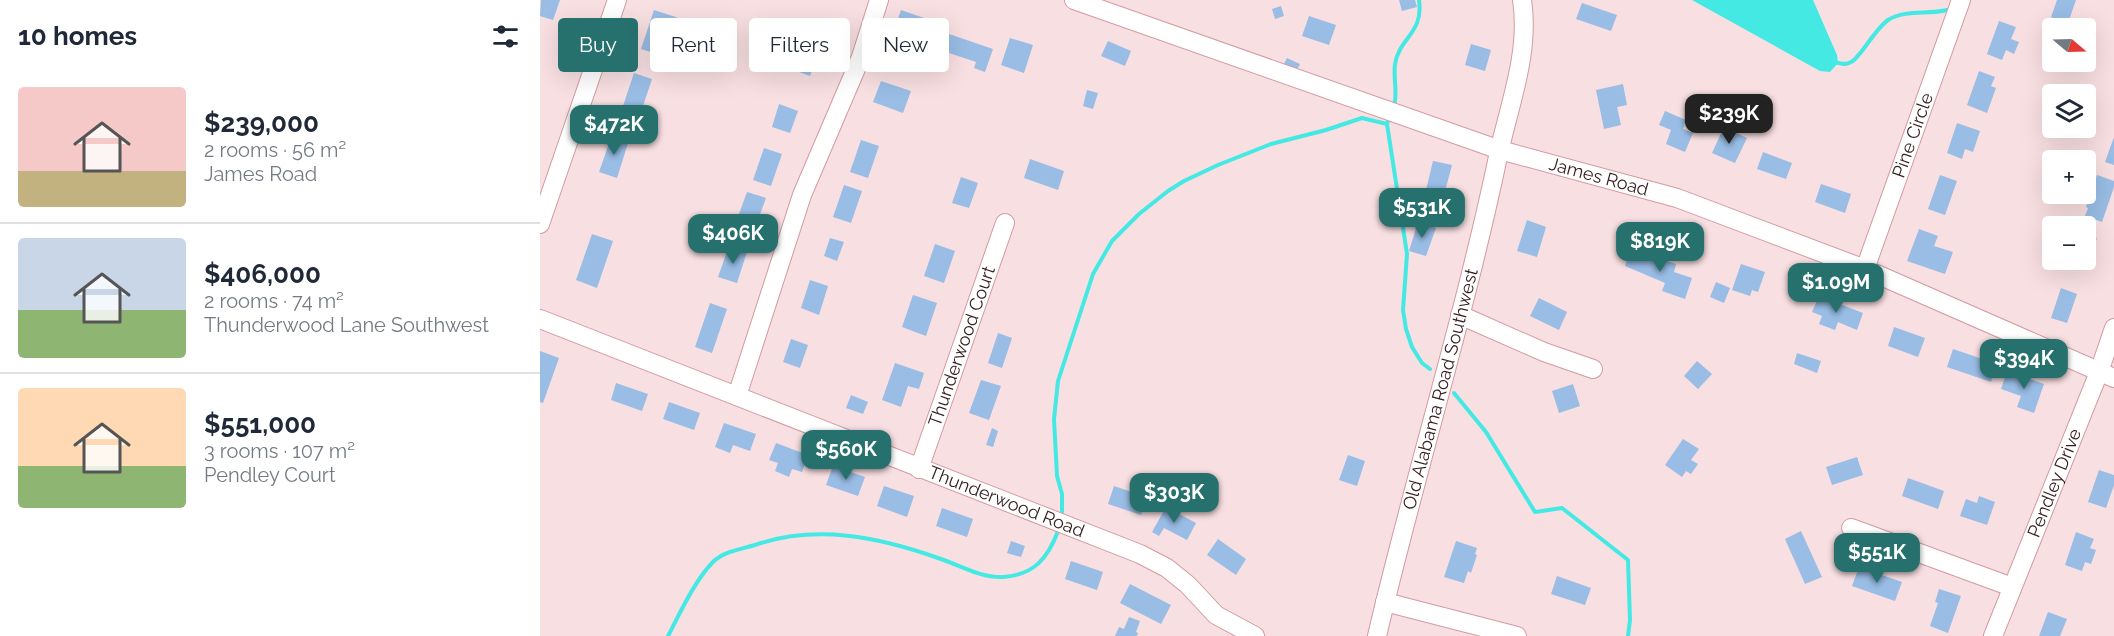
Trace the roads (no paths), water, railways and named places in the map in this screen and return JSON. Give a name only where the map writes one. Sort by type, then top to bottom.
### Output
[{"type":"street","points":[[540,224],[617,0]]},
{"type":"street","points":[[737,396],[802,195],[861,57],[879,0]]},
{"type":"street","name":"Old Alabama Road Southwest","points":[[1377,636],[1451,357],[1490,198],[1521,56],[1522,0]]},
{"type":"street","name":"Pine Circle","points":[[1865,269],[1960,0]]},
{"type":"street","name":"James Road","points":[[1079,1],[1500,150],[1677,198],[1865,269],[2106,375]]},
{"type":"street","name":"Thunderwood Court","points":[[920,469],[1005,223]]},
{"type":"street","points":[[1460,315],[1544,352],[1593,369]]},
{"type":"street","name":"Thunderwood Road","points":[[540,319],[1140,554],[1167,568],[1188,585],[1216,615],[1255,636]]},
{"type":"street","name":"Pendley Drive","points":[[1993,636],[2012,587],[2106,375],[2114,328]]},
{"type":"street","points":[[1851,528],[2012,587]]},
{"type":"street","points":[[1385,602],[1516,636]]},
{"type":"water","points":[[1692,0],[1813,0],[1837,55],[1838,63],[1830,72],[1820,71]]},
{"type":"waterway","points":[[1394,106],[1397,55],[1415,28],[1420,11],[1419,0]]},
{"type":"waterway","points":[[1838,63],[1848,64],[1855,59],[1888,20],[1902,14],[1947,10]]},
{"type":"waterway","points":[[1390,116],[1387,124],[1407,254],[1403,310],[1406,329],[1412,347],[1422,363],[1430,369]]},
{"type":"waterway","points":[[1062,512],[1062,494],[1057,476],[1054,419],[1058,381],[1093,274],[1112,241],[1139,214],[1168,191],[1218,165],[1271,144],[1362,118],[1387,124]]},
{"type":"waterway","points":[[1454,393],[1486,432],[1535,512],[1562,508],[1628,560],[1630,620],[1628,636]]},
{"type":"waterway","points":[[668,636],[694,587],[717,558],[778,539],[824,534],[870,539],[916,551],[978,573],[1003,577],[1014,576],[1031,569],[1050,549],[1058,531]]}]
